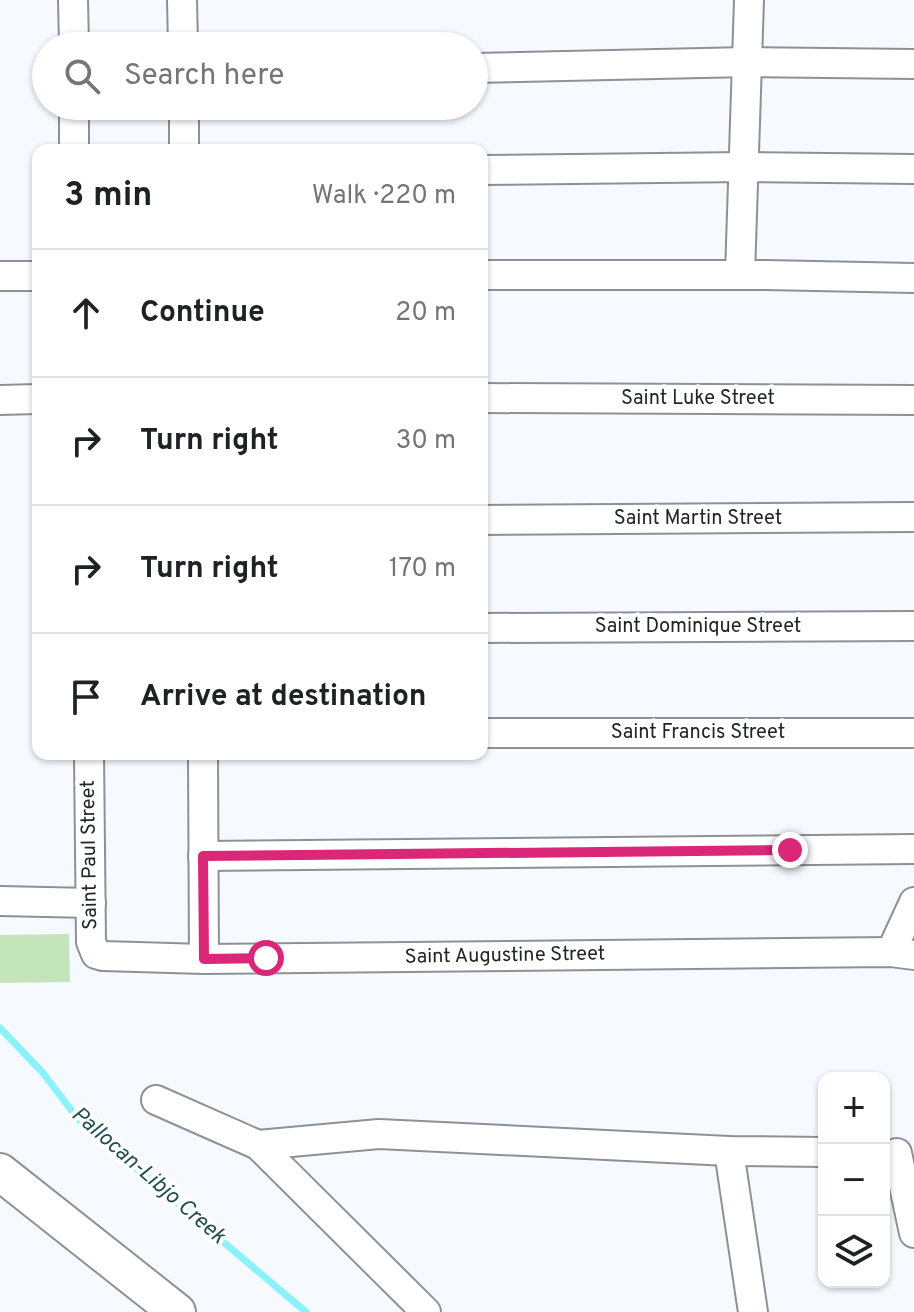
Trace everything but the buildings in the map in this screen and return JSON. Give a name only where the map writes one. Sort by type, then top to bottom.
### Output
[{"type":"main road","points":[[0,1172],[177,1312]]},
{"type":"street","points":[[73,0],[74,32]]},
{"type":"street","points":[[182,0],[183,32]]},
{"type":"street","points":[[740,275],[749,0]]},
{"type":"street","points":[[488,68],[748,62],[914,64]]},
{"type":"street","points":[[74,120],[74,144]]},
{"type":"street","points":[[184,120],[184,144]]},
{"type":"street","points":[[488,170],[914,169]]},
{"type":"street","points":[[488,275],[914,278]]},
{"type":"street","points":[[0,276],[32,276]]},
{"type":"street","name":"Saint Luke Street","points":[[488,398],[914,400]]},
{"type":"street","points":[[0,400],[32,399]]},
{"type":"street","name":"Saint Martin Street","points":[[488,520],[914,517]]},
{"type":"street","name":"Saint Dominique Street","points":[[488,628],[914,626]]},
{"type":"street","name":"Saint Francis Street","points":[[488,733],[914,733]]},
{"type":"street","name":"Saint Paul Street","points":[[89,760],[91,942],[96,954]]},
{"type":"street","points":[[203,760],[204,959]]},
{"type":"street","points":[[203,856],[914,849]]},
{"type":"street","points":[[0,901],[91,903]]},
{"type":"street","points":[[902,953],[914,902]]},
{"type":"street","name":"Saint Augustine Street","points":[[96,954],[204,959],[902,953]]},
{"type":"street","points":[[156,1100],[258,1145],[426,1312]]},
{"type":"street","points":[[258,1145],[379,1134],[729,1151],[818,1152]]},
{"type":"street","points":[[729,1151],[753,1312]]},
{"type":"street","points":[[898,1153],[914,1233]]},
{"type":"green space","points":[[69,934],[70,982],[0,983],[0,935]]},
{"type":"waterway","name":"Pallocan-Libjo Creek","points":[[0,1028],[43,1073],[78,1119],[306,1312]]},
{"type":"route","points":[[266,958],[204,959],[203,856],[790,850]]}]
